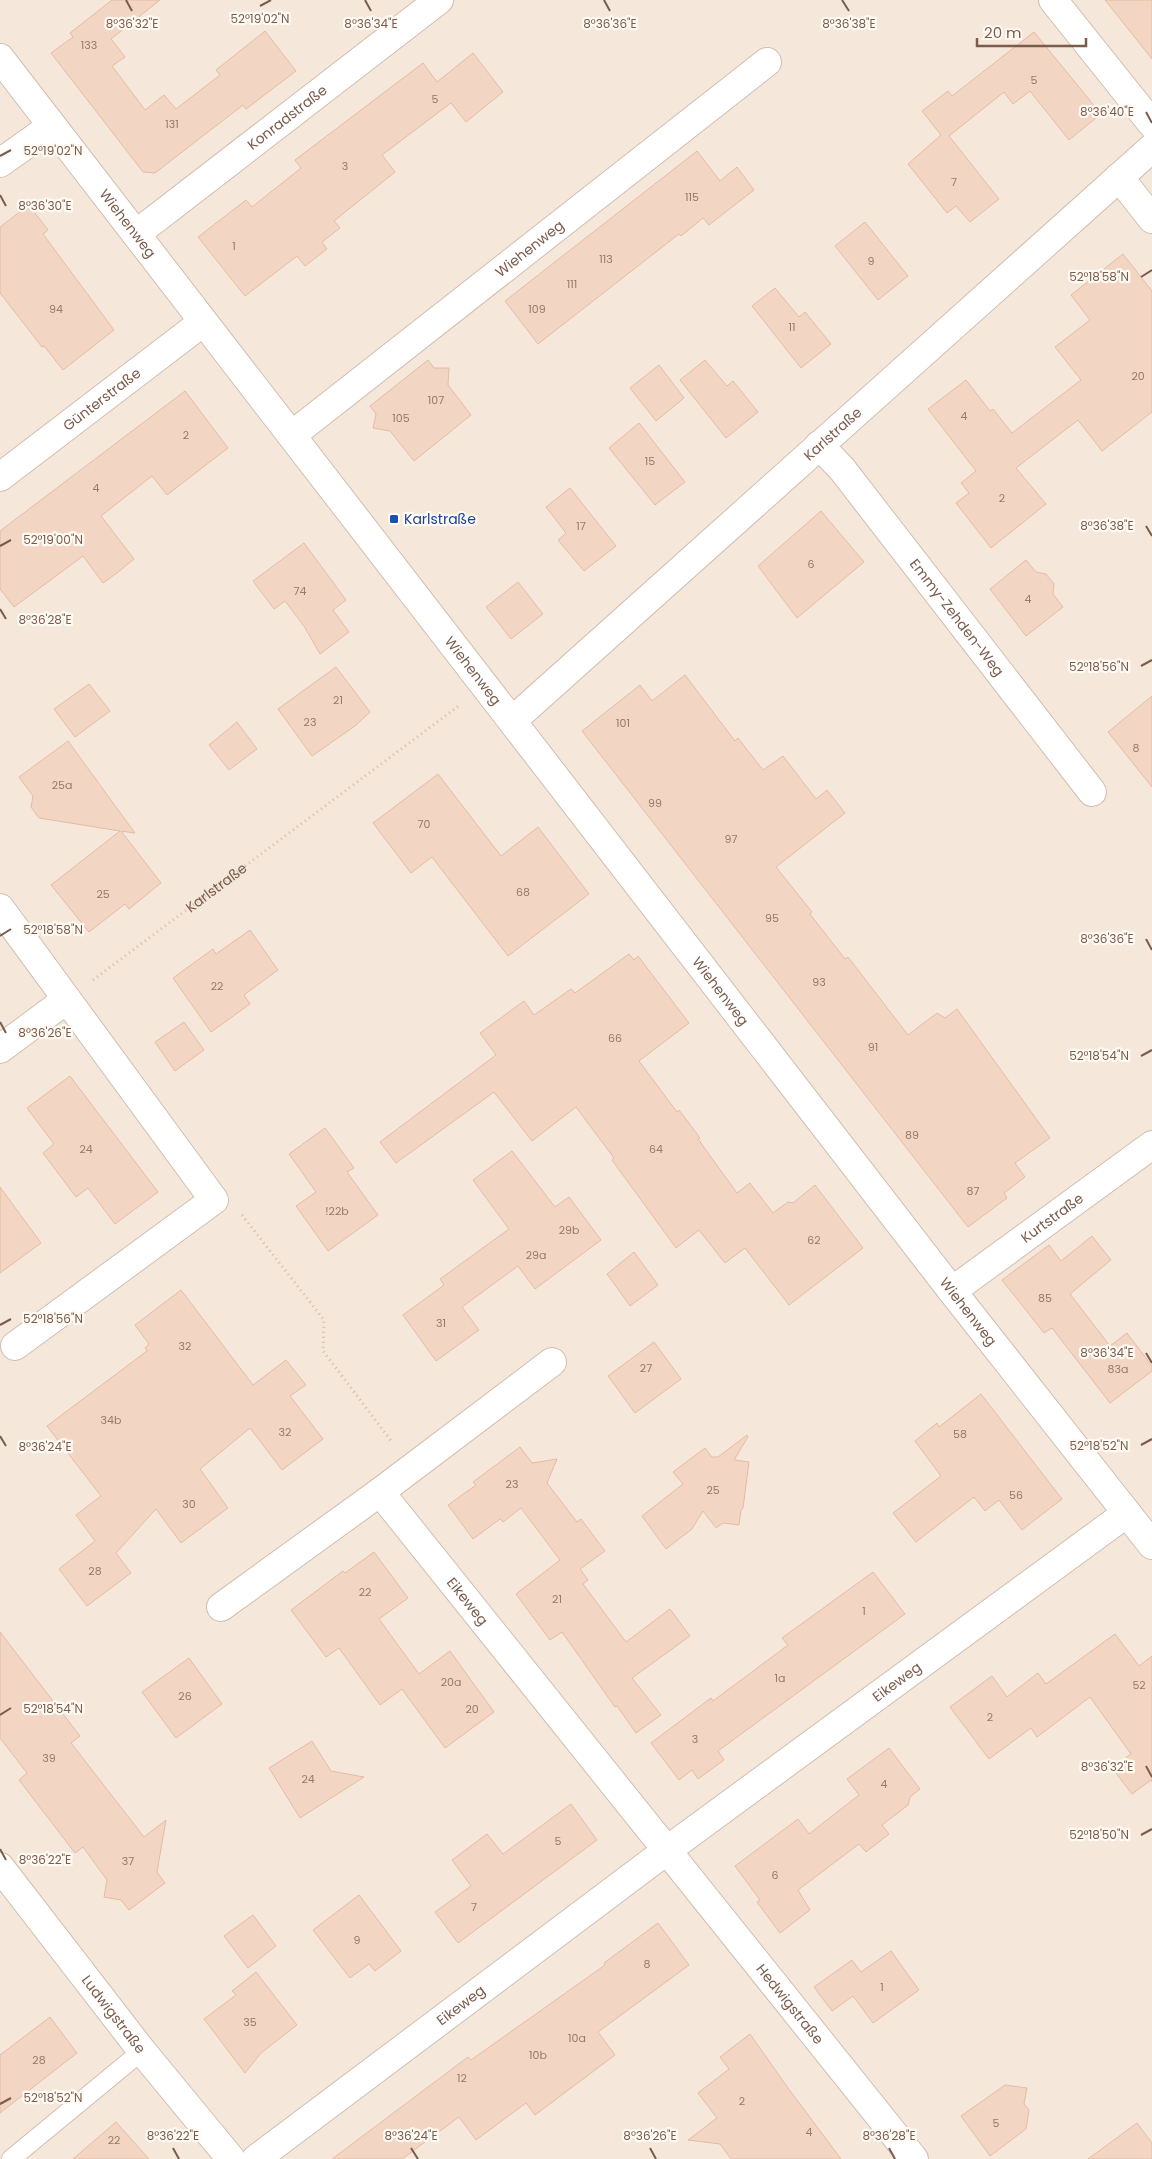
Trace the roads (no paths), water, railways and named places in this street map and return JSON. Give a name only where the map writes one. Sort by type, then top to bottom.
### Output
[{"type":"street","name":"Konradstraße","points":[[136,234],[439,0]]},
{"type":"street","points":[[1053,0],[1152,124]]},
{"type":"street","name":"Wiehenweg","points":[[0,58],[952,1290],[1152,1545]]},
{"type":"street","name":"Wiehenweg","points":[[292,435],[767,62]]},
{"type":"street","points":[[0,163],[52,126]]},
{"type":"street","name":"Karlstraße","points":[[513,720],[1152,148]]},
{"type":"street","points":[[1119,177],[1152,219]]},
{"type":"street","name":"Günterstraße","points":[[0,477],[203,322]]},
{"type":"street","name":"Emmy-Zehden-Weg","points":[[819,445],[842,470],[1092,792]]},
{"type":"street","points":[[0,908],[214,1200],[16,1346]]},
{"type":"street","points":[[0,1049],[66,1000]]},
{"type":"street","name":"Kurtstraße","points":[[952,1290],[1152,1145]]},
{"type":"street","points":[[221,1608],[412,1469],[552,1362]]},
{"type":"street","name":"Eikeweg","points":[[380,1492],[666,1851]]},
{"type":"street","name":"Eikeweg","points":[[256,2159],[666,1851],[1127,1513]]},
{"type":"street","name":"Hedwigstraße","points":[[666,1851],[914,2159]]},
{"type":"street","name":"Ludwigstraße","points":[[0,1866],[142,2051],[231,2159]]},
{"type":"lane","points":[[10,2159],[142,2051]]},
{"type":"place","name":"Karlstraße","points":[[394,519]]}]
